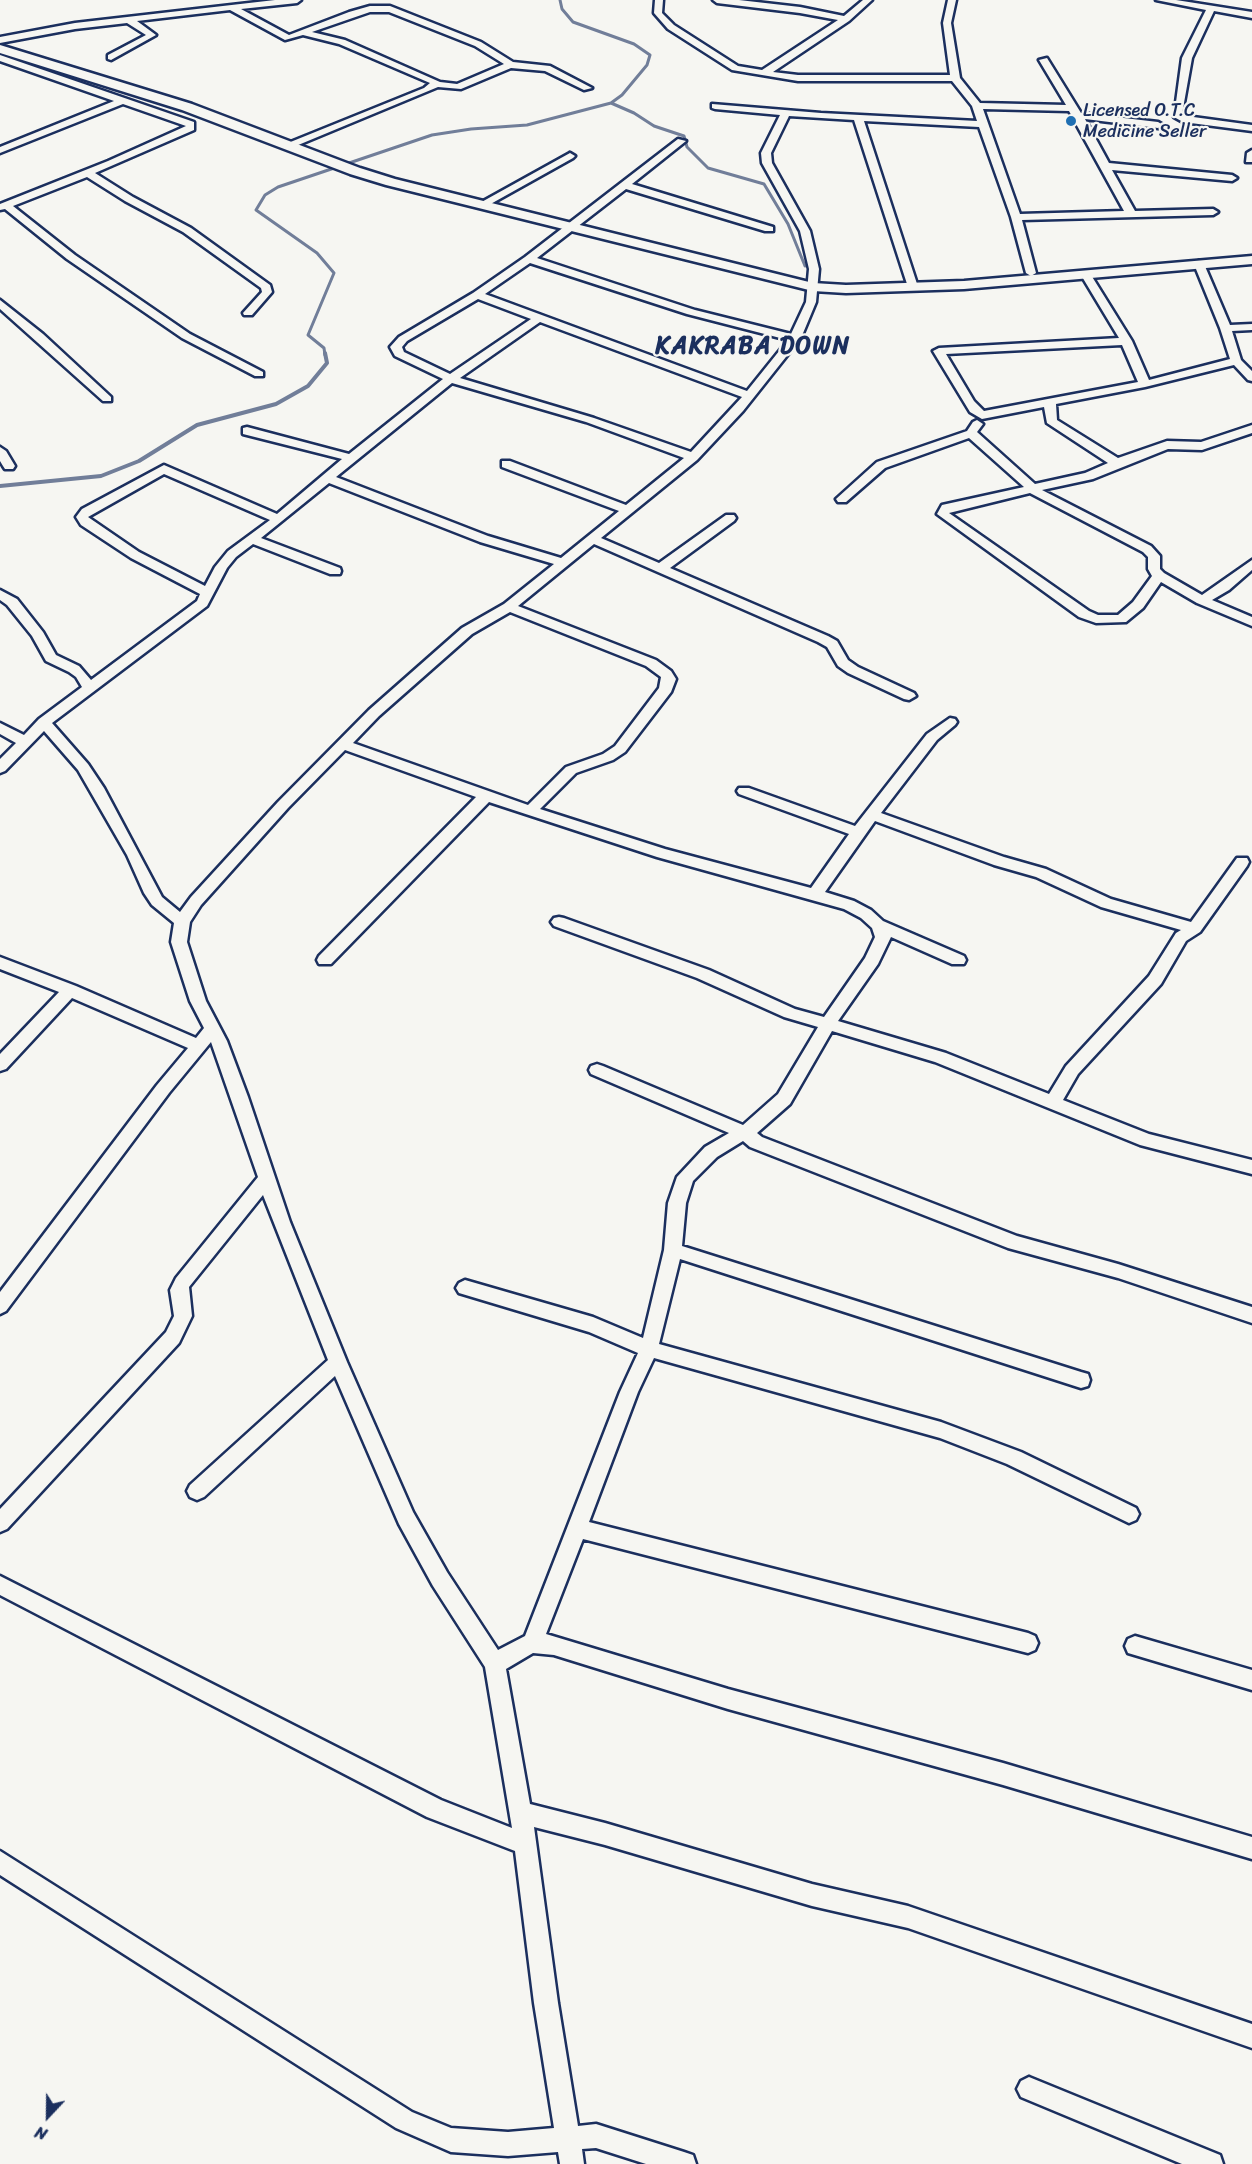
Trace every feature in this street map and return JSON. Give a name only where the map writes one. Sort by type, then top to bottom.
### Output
[{"type":"street","points":[[0,40],[75,26],[297,0]]},
{"type":"street","points":[[658,0],[658,13],[671,27],[735,68],[763,74],[822,78],[955,78]]},
{"type":"street","points":[[717,0],[800,10],[846,19]]},
{"type":"street","points":[[763,74],[846,19],[868,0]]},
{"type":"street","points":[[952,0],[947,23],[955,78],[977,106],[1016,217],[1031,273]]},
{"type":"street","points":[[1160,0],[1252,15]]},
{"type":"street","points":[[232,8],[282,36],[293,38],[352,14],[370,9],[390,9],[478,44],[510,65]]},
{"type":"street","points":[[1211,9],[1187,58],[1177,115],[1183,119],[1252,128]]},
{"type":"street","points":[[111,57],[152,35],[129,20]]},
{"type":"street","points":[[305,33],[342,42],[430,78],[435,84]]},
{"type":"street","points":[[0,49],[187,107],[355,171],[390,182],[809,284],[846,289],[1252,252]]},
{"type":"street","points":[[0,58],[191,124],[190,128],[88,173],[3,206]]},
{"type":"street","points":[[1044,60],[1075,111],[1130,212]]},
{"type":"street","points":[[291,145],[408,98],[435,84],[459,87],[510,65],[547,68],[587,88]]},
{"type":"street","points":[[0,150],[124,100]]},
{"type":"street","points":[[715,106],[785,114],[984,124]]},
{"type":"street","points":[[977,106],[1075,111],[1158,125]]},
{"type":"street","points":[[572,2164],[521,1813],[495,1664],[440,1579],[406,1518],[338,1362],[266,1179],[240,1097],[213,1029],[198,1001],[179,942],[182,921],[244,847],[342,744],[467,630],[509,607],[561,562],[693,457],[739,409],[795,338],[811,302],[809,284],[814,269],[805,231],[767,163],[766,153],[785,114]]},
{"type":"street","points":[[858,118],[912,283]]},
{"type":"street","points":[[681,141],[529,259],[477,295],[404,339],[396,347],[399,354],[451,379],[521,402],[590,420],[693,457]]},
{"type":"street","points":[[483,204],[570,156]]},
{"type":"street","points":[[1105,166],[1232,178]]},
{"type":"street","points":[[88,173],[129,199],[187,230],[266,287],[267,292],[248,313]]},
{"type":"street","points":[[624,185],[769,229]]},
{"type":"street","points":[[3,206],[186,336],[259,374]]},
{"type":"street","points":[[1016,217],[1130,212],[1213,212]]},
{"type":"street","points":[[529,259],[691,312],[795,338]]},
{"type":"street","points":[[912,283],[1006,282],[1252,260]]},
{"type":"street","points":[[1198,264],[1226,328],[1236,361],[1252,378]]},
{"type":"street","points":[[1086,275],[1125,341],[1145,384]]},
{"type":"street","points":[[477,295],[748,395]]},
{"type":"street","points":[[0,303],[107,399]]},
{"type":"street","points":[[0,768],[44,722],[202,603],[221,567],[232,554],[279,519],[351,458],[451,379],[501,342],[539,318]]},
{"type":"street","points":[[1226,328],[1252,327]]},
{"type":"street","points":[[1125,341],[939,351],[974,410],[982,415],[1145,384],[1236,361]]},
{"type":"street","points":[[1050,402],[1051,421],[1117,463]]},
{"type":"street","points":[[842,499],[881,465],[971,433],[982,415]]},
{"type":"street","points":[[1159,576],[1138,605],[1122,619],[1096,619],[1084,614],[943,514],[946,508],[1035,490],[1089,476],[1167,445],[1202,446],[1252,429]]},
{"type":"street","points":[[247,431],[351,458]]},
{"type":"street","points":[[971,433],[1040,495],[1147,549],[1154,556],[1154,569],[1159,576],[1202,600],[1252,622]]},
{"type":"street","points":[[0,451],[9,466]]},
{"type":"street","points":[[506,464],[628,510]]},
{"type":"street","points":[[207,592],[135,555],[85,522],[82,517],[86,512],[164,469],[279,519]]},
{"type":"street","points":[[327,478],[484,539],[561,562]]},
{"type":"street","points":[[660,569],[730,518]]},
{"type":"street","points":[[251,539],[335,571]]},
{"type":"street","points":[[592,539],[823,639],[832,644],[843,663],[909,696]]},
{"type":"street","points":[[1202,600],[1224,587],[1252,564]]},
{"type":"street","points":[[0,594],[12,602],[38,635],[51,658],[81,674],[90,688]]},
{"type":"street","points":[[509,607],[651,663],[669,679],[666,689],[620,749],[608,757],[571,770],[530,811]]},
{"type":"street","points":[[44,722],[99,791],[157,901],[182,921]]},
{"type":"street","points":[[815,894],[858,832],[932,738],[950,722]]},
{"type":"street","points":[[0,728],[26,742]]},
{"type":"street","points":[[342,744],[530,811],[662,852],[849,905],[866,914],[878,925],[958,960]]},
{"type":"street","points":[[744,791],[858,832]]},
{"type":"street","points":[[325,960],[486,796]]},
{"type":"street","points":[[873,815],[999,861],[1041,873],[1106,903],[1195,928]]},
{"type":"street","points":[[1053,1102],[1072,1070],[1155,980],[1181,937],[1195,928],[1242,862]]},
{"type":"street","points":[[559,922],[703,974],[790,1013],[940,1057],[1146,1140],[1252,1167]]},
{"type":"street","points":[[533,1643],[629,1392],[649,1349],[672,1250],[677,1203],[686,1177],[711,1152],[758,1124],[784,1099],[828,1024],[872,960],[883,938],[878,925]]},
{"type":"street","points":[[0,963],[70,990],[200,1046]]},
{"type":"street","points":[[0,1065],[70,990]]},
{"type":"street","points":[[0,1306],[163,1089],[213,1029]]},
{"type":"street","points":[[597,1070],[744,1132],[756,1142],[1014,1243],[1118,1271],[1252,1314]]},
{"type":"street","points":[[0,1524],[173,1337],[183,1316],[179,1290],[182,1283],[266,1179]]},
{"type":"street","points":[[672,1250],[1080,1380]]},
{"type":"street","points":[[465,1288],[593,1325],[649,1349],[941,1430],[1014,1458],[1130,1514]]},
{"type":"street","points":[[197,1491],[338,1362]]},
{"type":"street","points":[[577,1528],[1028,1643]]},
{"type":"street","points":[[0,1585],[435,1809],[525,1844]]},
{"type":"street","points":[[495,1664],[520,1648],[533,1643],[554,1645],[729,1699],[1004,1774],[1252,1848]]},
{"type":"street","points":[[1135,1646],[1252,1680]]},
{"type":"street","points":[[521,1813],[605,1834],[812,1895],[908,1917],[1252,2036]]},
{"type":"street","points":[[0,1863],[404,2120],[451,2140],[508,2144],[596,2136],[684,2164]]},
{"type":"street","points":[[1029,2089],[1211,2164]]},
{"type":"waterway","points":[[560,0],[562,9],[573,22],[634,44],[650,55],[647,65],[622,95],[611,103]]},
{"type":"waterway","points":[[325,355],[324,348],[308,335],[334,273],[317,253],[256,210],[265,195],[278,187],[432,135],[471,129],[527,125],[611,103]]},
{"type":"waterway","points":[[611,103],[634,113],[654,126],[684,136],[687,147],[708,168],[764,184],[788,224],[805,266]]},
{"type":"waterway","points":[[0,486],[101,476],[139,461],[197,425],[276,404],[308,386],[327,363],[325,353]]},
{"type":"place","name":"Licensed O.T.C Medicine Seller","points":[[1071,121]]},
{"type":"district","name":"KAKRABA DOWN","points":[[753,347]]}]
